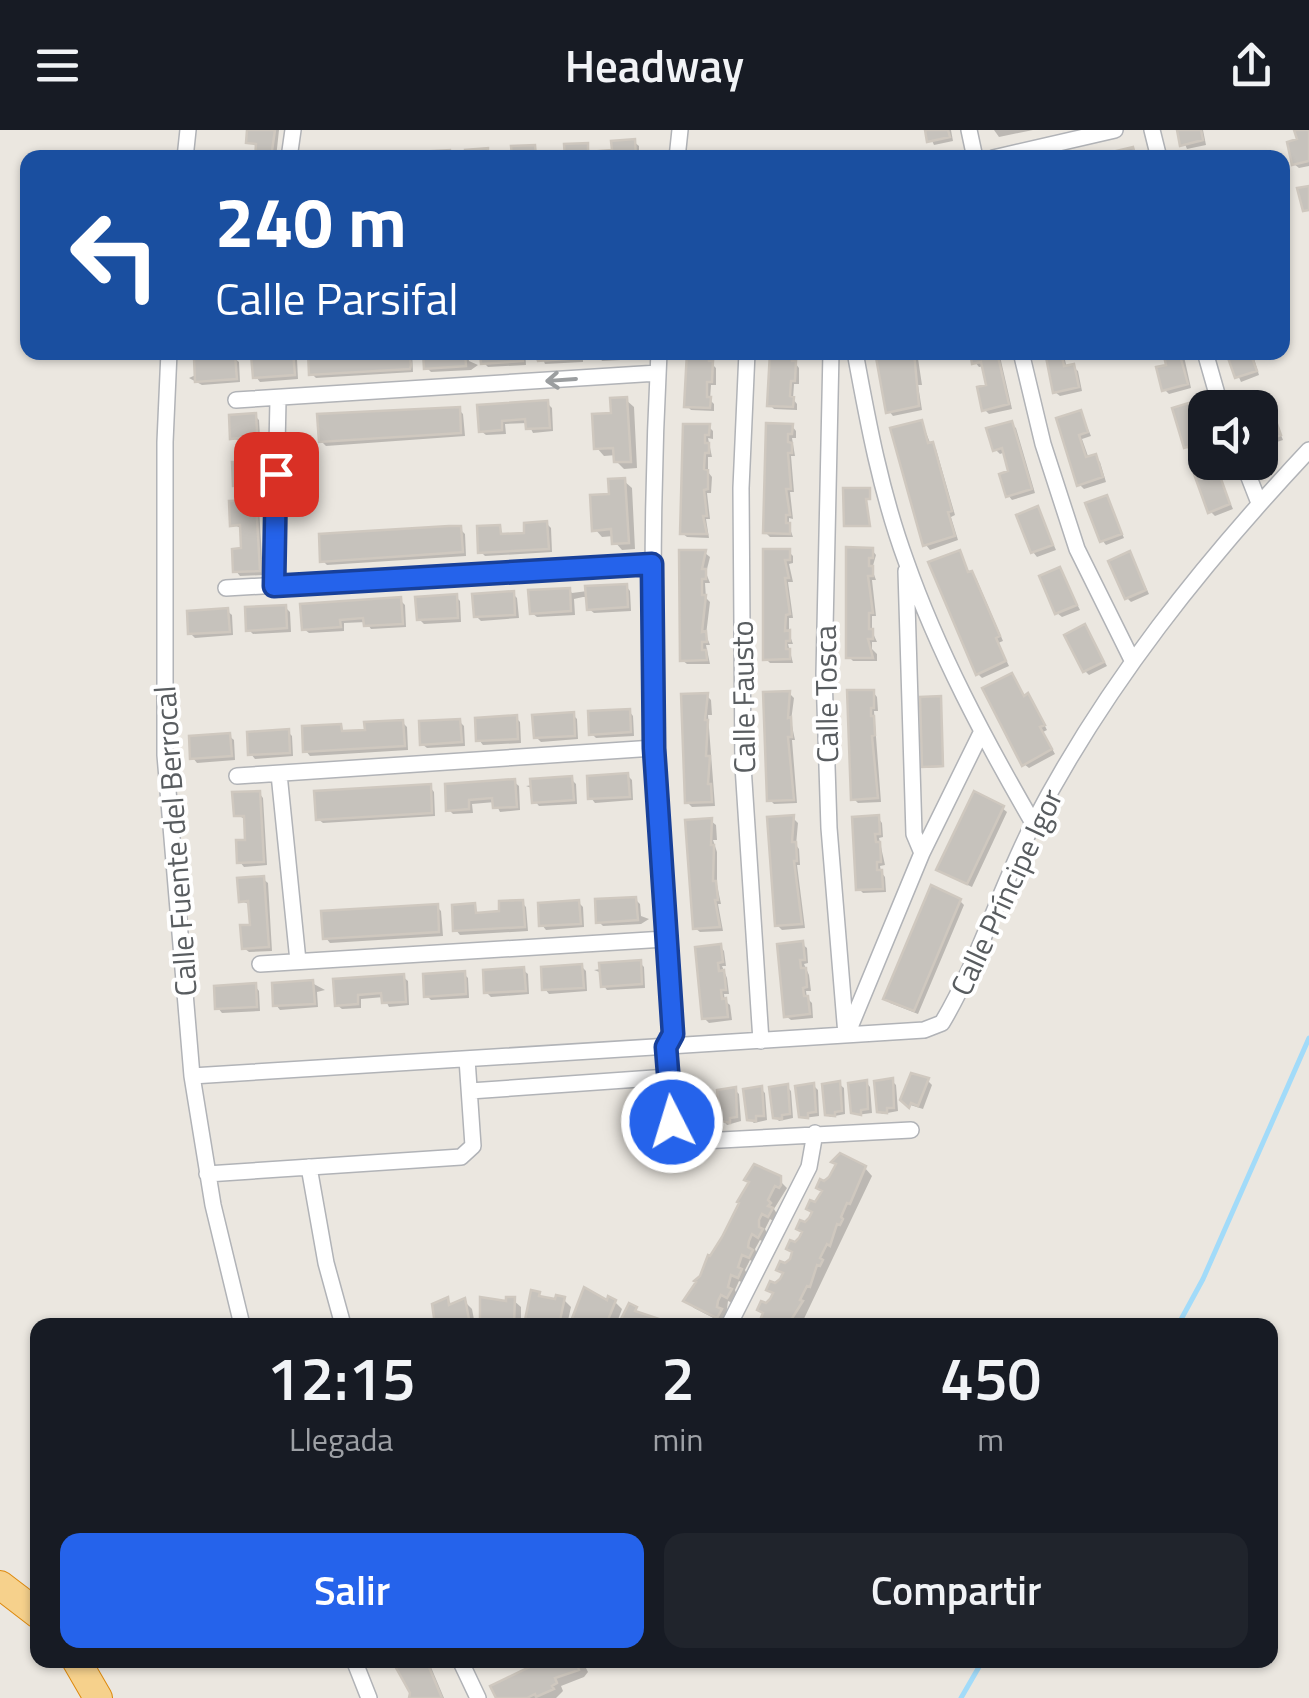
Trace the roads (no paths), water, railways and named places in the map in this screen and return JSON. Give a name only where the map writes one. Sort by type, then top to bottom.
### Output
[{"type":"highway","points":[[0,1566],[30,1587]]},
{"type":"highway","points":[[0,1585],[30,1608]]},
{"type":"highway","points":[[81,1668],[98,1698]]},
{"type":"highway","points":[[98,1668],[115,1698]]},
{"type":"street","points":[[1028,150],[1114,130]]},
{"type":"street","name":"Calle Fuente del Berrocal","points":[[169,360],[165,755],[192,1076],[207,1174],[240,1318]]},
{"type":"street","points":[[659,360],[652,564],[654,748],[673,1034],[666,1047],[672,1122],[678,1136],[702,1141],[911,1130]]},
{"type":"street","name":"Calle Fausto","points":[[747,360],[741,488],[743,766],[760,1041]]},
{"type":"street","name":"Calle Tosca","points":[[831,360],[824,674],[829,828],[846,1036]]},
{"type":"street","points":[[856,360],[876,466],[906,562],[981,733],[1033,823]]},
{"type":"street","points":[[1023,360],[1043,444],[1078,549],[1132,660]]},
{"type":"street","points":[[1208,360],[1216,390]]},
{"type":"street","points":[[236,400],[658,373]]},
{"type":"street","points":[[274,586],[278,400]]},
{"type":"street","name":"Calle Príncipe Igor","points":[[192,1076],[846,1036],[924,1030],[942,1023],[1033,823],[1086,730],[1132,660],[1259,503],[1309,450]]},
{"type":"street","points":[[1250,480],[1259,503]]},
{"type":"street","points":[[906,562],[914,834],[922,853]]},
{"type":"street","points":[[226,588],[652,564]]},
{"type":"street","points":[[846,1036],[922,853],[981,733]]},
{"type":"street","points":[[237,776],[654,748]]},
{"type":"street","points":[[279,774],[298,961]]},
{"type":"street","points":[[260,964],[665,939]]},
{"type":"street","points":[[207,1174],[461,1157],[472,1146],[467,1060]]},
{"type":"street","points":[[470,1091],[668,1077]]},
{"type":"street","points":[[733,1318],[809,1167],[816,1134]]},
{"type":"street","points":[[310,1167],[326,1262],[341,1318]]},
{"type":"street","points":[[357,1668],[369,1698]]},
{"type":"street","points":[[467,1668],[478,1698]]},
{"type":"waterway","points":[[1182,1318],[1203,1279],[1309,1038]]},
{"type":"waterway","points":[[961,1698],[978,1668]]}]
